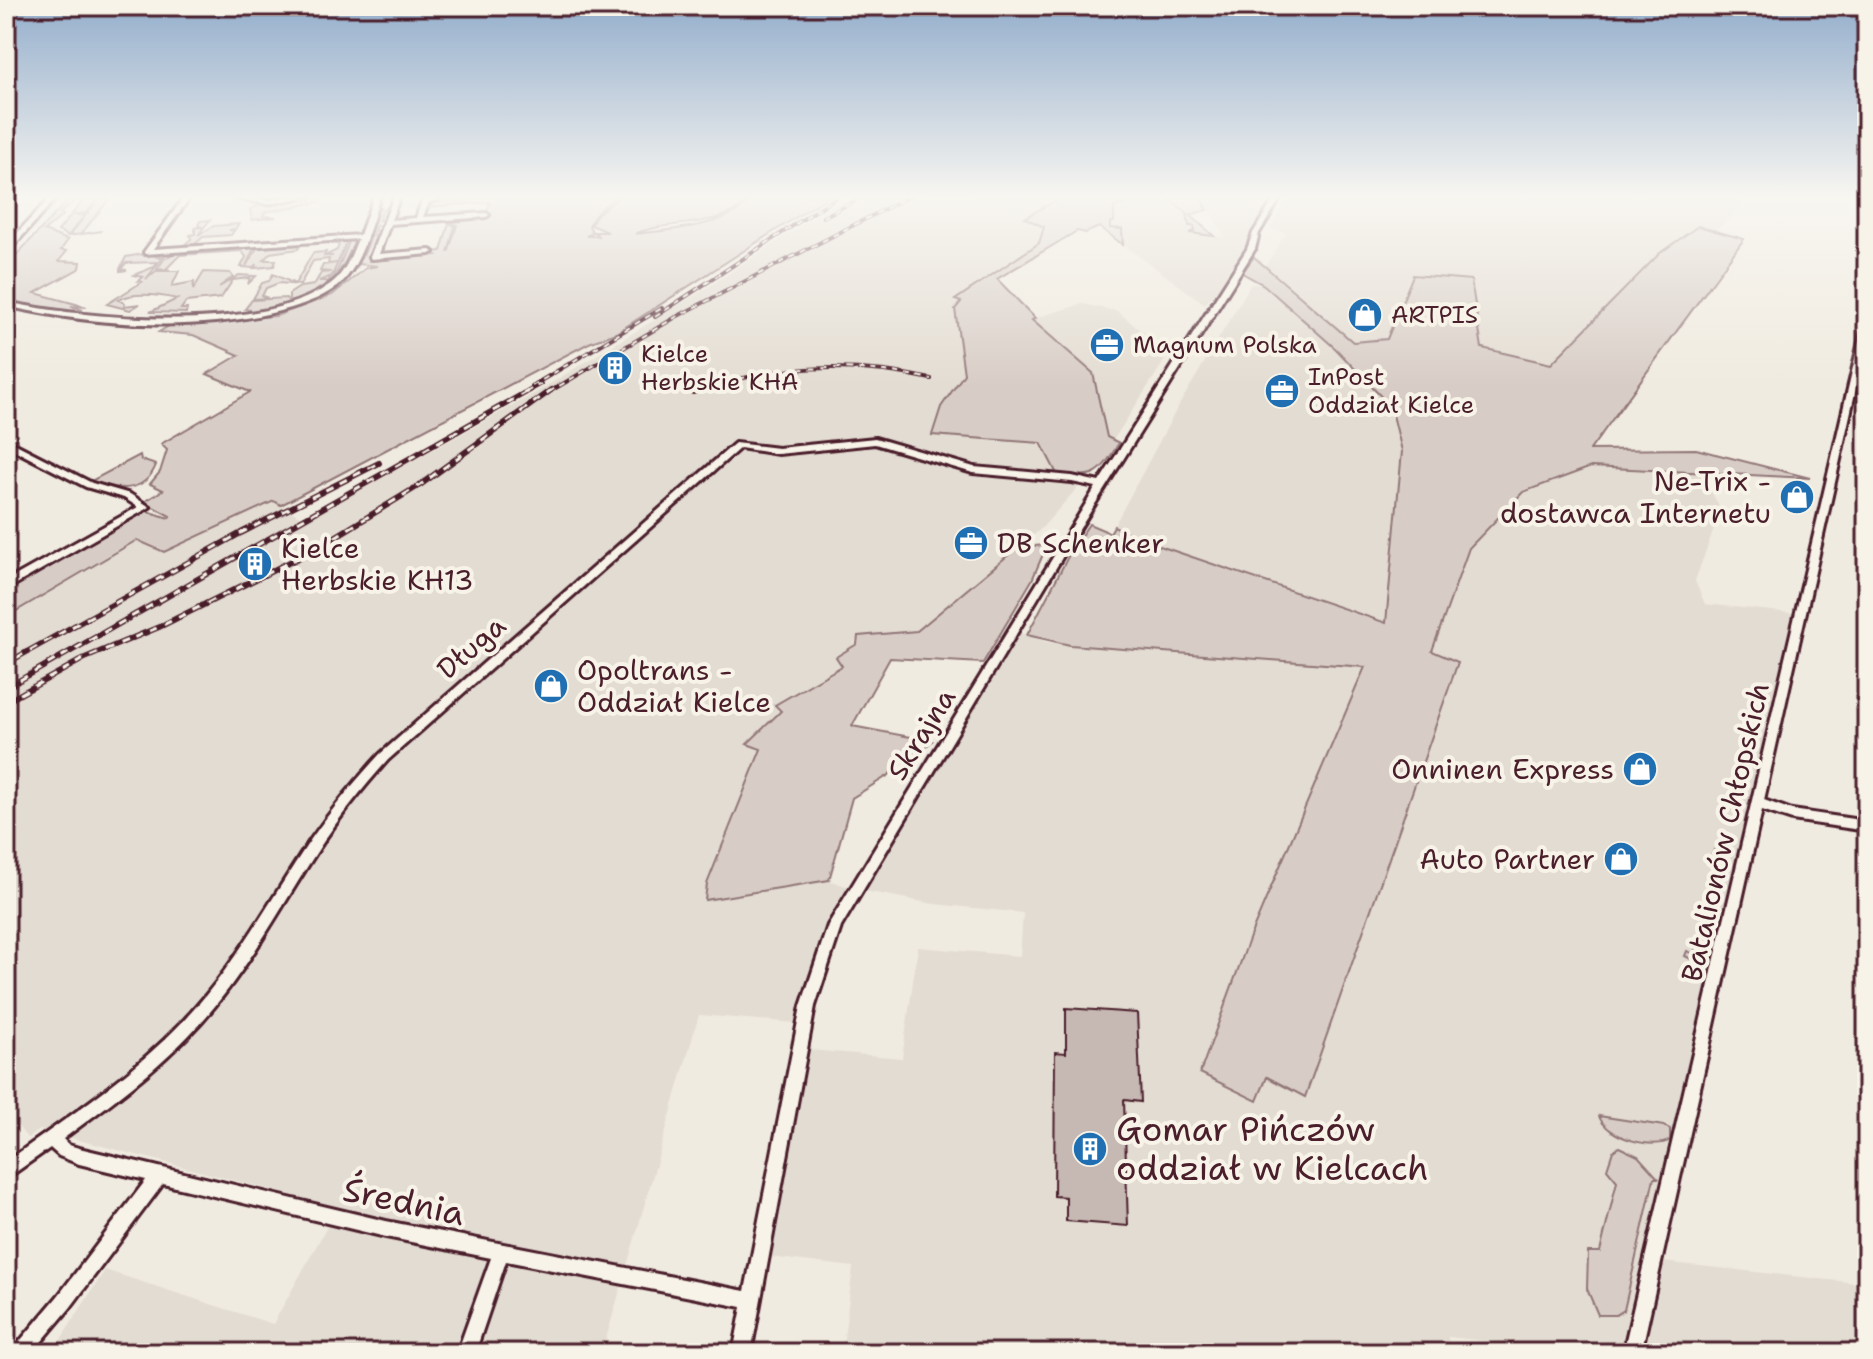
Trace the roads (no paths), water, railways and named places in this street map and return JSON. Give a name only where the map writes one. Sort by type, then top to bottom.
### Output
[{"type":"street","points":[[6,304],[58,314],[188,320],[274,311],[313,298],[337,283],[351,259]]},
{"type":"street","name":"Skrajna","points":[[742,1353],[808,1006],[829,937],[854,889],[1183,352],[1244,259]]},
{"type":"street","name":"Batalionów Chłopskich","points":[[1632,1353],[1758,803],[1862,369],[1867,322]]},
{"type":"street","name":"Długa","points":[[6,1171],[160,1052],[201,1012],[347,799],[373,768],[738,445],[772,451],[875,441],[973,470],[1072,479],[1102,486]]},
{"type":"street","points":[[6,442],[89,485],[127,496],[145,507],[6,586]]},
{"type":"street","points":[[1758,803],[1792,815],[1867,826]]},
{"type":"street","name":"Średnia","points":[[51,1138],[71,1154],[159,1176],[501,1253],[752,1301]]},
{"type":"street","points":[[21,1353],[64,1302],[159,1176]]},
{"type":"street","points":[[466,1353],[501,1253]]},
{"type":"railway","points":[[655,317],[742,259]]},
{"type":"railway","points":[[549,392],[676,317],[787,259]]},
{"type":"railway","points":[[532,386],[662,308]]},
{"type":"railway","points":[[698,390],[693,392],[752,376],[811,369],[870,370],[931,379]]},
{"type":"railway","points":[[526,392],[541,384]]},
{"type":"railway","points":[[6,688],[530,390]]},
{"type":"railway","points":[[6,702],[85,658],[159,627],[312,551],[420,485],[551,390]]},
{"type":"railway","points":[[16,658],[241,533],[379,463]]},
{"type":"place","name":"ARTPIS","points":[[1365,315]]},
{"type":"place","name":"Magnum Polska","points":[[1107,345]]},
{"type":"place","name":"Kielce Herbskie KHA","points":[[615,368]]},
{"type":"place","name":"InPost Oddział Kielce","points":[[1282,391]]},
{"type":"place","name":"Ne-Trix - dostawca Internetu","points":[[1797,497]]},
{"type":"place","name":"DB Schenker","points":[[971,543]]},
{"type":"place","name":"Kielce Herbskie KH13","points":[[255,564]]},
{"type":"place","name":"Opoltrans - Oddział Kielce","points":[[551,686]]},
{"type":"place","name":"Onninen Express","points":[[1640,769]]},
{"type":"place","name":"Auto Partner","points":[[1621,859]]},
{"type":"place","name":"Gomar Pińczów oddział w Kielcach","points":[[1090,1149]]}]
